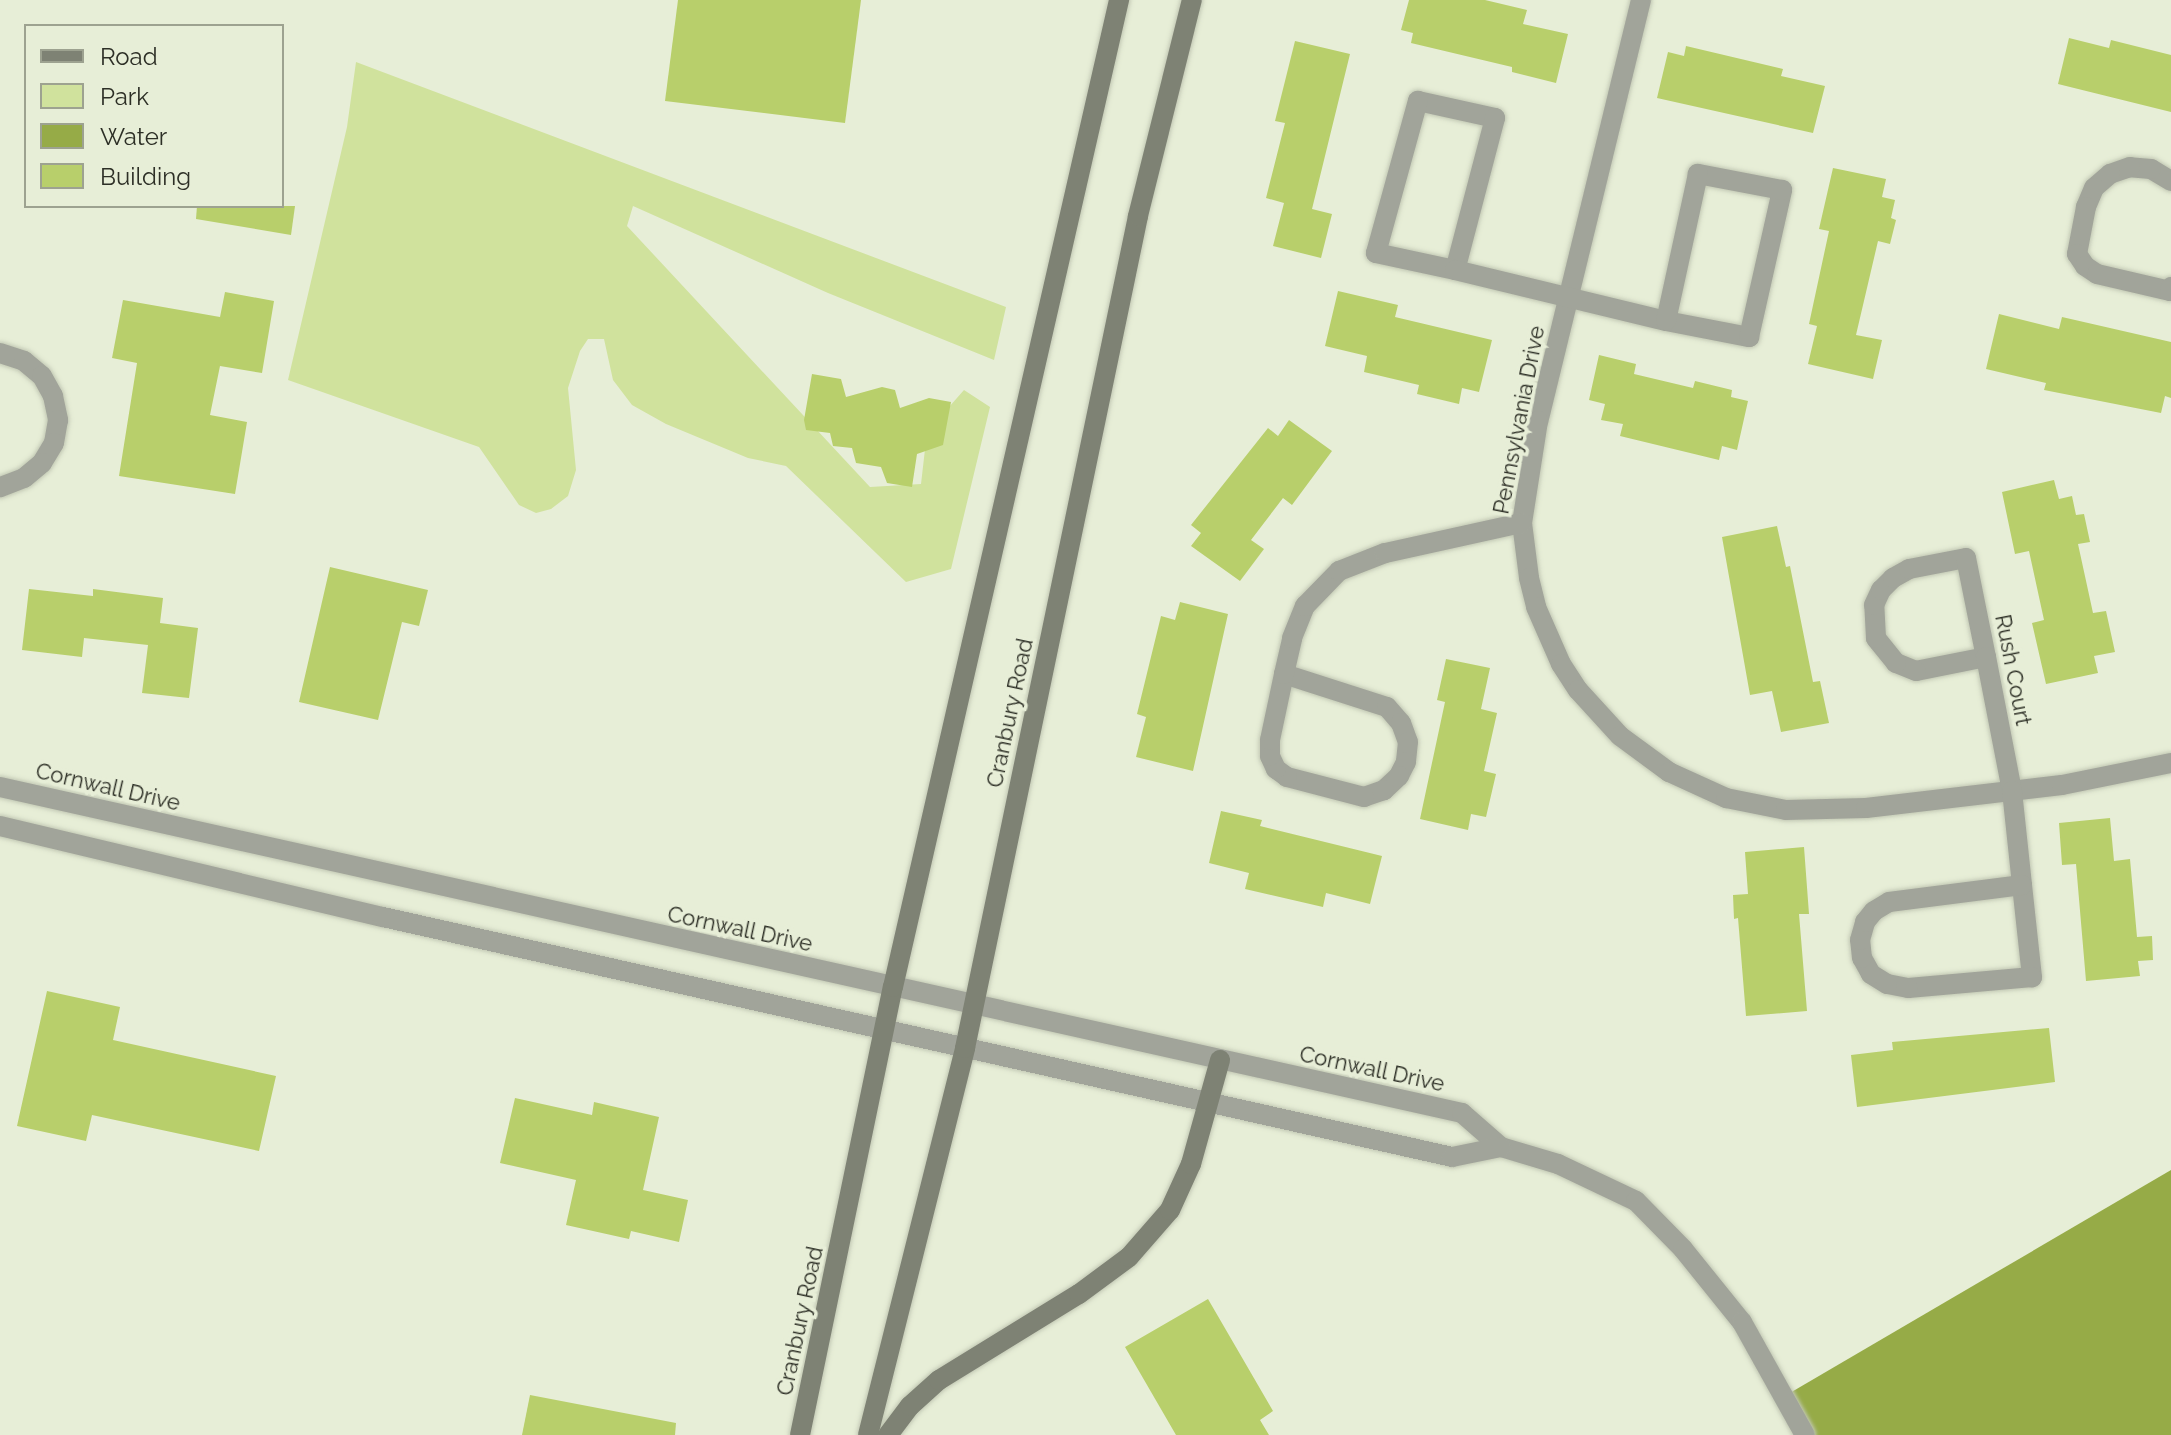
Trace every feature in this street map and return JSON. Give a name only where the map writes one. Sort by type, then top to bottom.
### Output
[{"type":"main road","name":"Cranbury Road","points":[[800,1435],[893,987],[1119,0]]},
{"type":"main road","name":"Cranbury Road","points":[[868,1435],[965,1048],[1138,216],[1192,0]]},
{"type":"main road","points":[[888,1435],[910,1406],[939,1380],[1079,1294],[1129,1257],[1170,1210],[1191,1164],[1220,1060]]},
{"type":"street","name":"Pennsylvania Drive","points":[[1641,0],[1538,421],[1522,523],[1523,547],[1536,607],[1561,664],[1609,725],[1669,772],[1726,798],[1786,810],[1866,808],[2062,785],[2171,763]]},
{"type":"street","points":[[1455,270],[1495,118],[1418,101],[1376,253],[1666,321],[1749,337],[1782,190],[1698,174],[1666,321]]},
{"type":"street","points":[[2171,181],[2151,169],[2130,167],[2110,174],[2094,188],[2086,207],[2077,254],[2085,266],[2097,274],[2171,290]]},
{"type":"street","points":[[0,353],[24,361],[42,376],[53,396],[58,420],[54,443],[42,463],[24,478],[0,487]]},
{"type":"street","points":[[1284,674],[1387,707],[1401,723],[1408,742],[1406,762],[1399,776],[1384,790],[1364,797],[1287,777],[1276,769],[1270,756],[1270,740],[1284,674],[1292,638],[1305,606],[1339,571],[1373,556],[1522,523]]},
{"type":"street","name":"Rush Court","points":[[1986,657],[1916,671],[1896,663],[1884,652],[1874,630],[1874,605],[1893,578],[1909,569],[1966,558],[1986,657],[2012,791],[2032,977],[1908,988],[1887,984],[1871,974],[1862,958],[1860,940],[1865,922],[1874,911],[1889,902],[2022,885]]},
{"type":"street","name":"Cornwall Drive","points":[[0,787],[1462,1113],[1501,1147]]},
{"type":"street","points":[[0,826],[1452,1157],[1501,1147],[1558,1164],[1636,1201],[1683,1249],[1742,1322],[1805,1435]]},
{"type":"green space","points":[[356,62],[1006,307],[994,360],[828,293],[633,206],[627,226],[870,487],[921,484],[927,432],[964,390],[990,407],[951,569],[906,582],[786,466],[748,458],[666,424],[632,405],[613,380],[604,339],[588,339],[580,351],[568,388],[576,470],[568,496],[551,509],[536,513],[519,505],[479,447],[288,380],[347,127]]},
{"type":"water","points":[[2171,1170],[2171,1435],[1805,1435],[1783,1397]]},
{"type":"building","points":[[678,0],[861,0],[845,123],[665,101]]},
{"type":"building","points":[[1409,0],[1485,0],[1527,10],[1523,24],[1568,34],[1556,83],[1512,72],[1512,67],[1411,43],[1413,33],[1401,30]]},
{"type":"building","points":[[2069,38],[2109,48],[2111,40],[2171,55],[2171,112],[2058,84]]},
{"type":"building","points":[[1295,41],[1350,54],[1312,209],[1332,214],[1321,258],[1273,246],[1284,203],[1266,198],[1285,123],[1275,121]]},
{"type":"building","points":[[1686,46],[1783,69],[1781,76],[1825,86],[1813,133],[1657,98],[1668,52],[1684,56]]},
{"type":"building","points":[[1833,168],[1886,179],[1882,197],[1895,200],[1891,218],[1896,220],[1890,244],[1878,241],[1856,335],[1882,340],[1873,379],[1808,364],[1817,326],[1809,324],[1829,231],[1819,229]]},
{"type":"building","points":[[295,206],[291,235],[196,219],[197,208]]},
{"type":"building","points":[[1338,291],[1398,305],[1395,317],[1492,340],[1479,392],[1462,388],[1459,404],[1417,394],[1419,385],[1364,372],[1367,356],[1325,346]]},
{"type":"building","points":[[225,292],[274,301],[262,373],[220,366],[210,415],[247,422],[235,494],[119,476],[137,363],[112,358],[123,300],[220,317]]},
{"type":"building","points":[[1999,314],[2059,329],[2062,317],[2171,342],[2171,398],[2165,396],[2161,413],[2044,390],[2046,383],[1986,369]]},
{"type":"building","points":[[1599,355],[1636,364],[1634,374],[1693,388],[1695,381],[1732,390],[1731,397],[1748,401],[1737,450],[1722,446],[1719,460],[1620,436],[1623,424],[1601,420],[1605,404],[1589,400]]},
{"type":"building","points":[[812,374],[841,379],[846,397],[882,387],[895,390],[900,408],[929,398],[951,402],[943,445],[917,454],[912,487],[887,483],[881,467],[856,463],[852,448],[833,446],[830,433],[806,430],[804,420]]},
{"type":"building","points":[[1289,420],[1332,451],[1292,505],[1283,498],[1251,540],[1264,549],[1240,581],[1191,546],[1201,533],[1191,525],[1268,428],[1278,436]]},
{"type":"building","points":[[2054,480],[2059,499],[2072,496],[2076,515],[2084,514],[2090,542],[2078,544],[2093,613],[2106,611],[2115,652],[2094,656],[2098,673],[2046,684],[2032,623],[2044,620],[2029,551],[2015,554],[2002,492]]},
{"type":"building","points":[[1777,526],[1786,567],[1790,566],[1813,682],[1820,681],[1829,723],[1781,732],[1772,691],[1750,695],[1722,537]]},
{"type":"building","points":[[330,567],[428,590],[419,626],[402,622],[378,720],[299,702]]},
{"type":"building","points":[[29,589],[93,596],[93,589],[163,598],[160,623],[198,628],[189,698],[142,693],[148,645],[84,638],[82,657],[22,650]]},
{"type":"building","points":[[1180,602],[1228,614],[1193,771],[1136,757],[1146,717],[1137,714],[1161,616],[1175,620]]},
{"type":"building","points":[[1446,659],[1490,668],[1481,709],[1497,713],[1484,771],[1496,774],[1486,817],[1471,814],[1468,830],[1420,819],[1445,702],[1437,700]]},
{"type":"building","points":[[1221,811],[1262,820],[1260,826],[1382,856],[1370,904],[1326,893],[1323,907],[1245,889],[1249,873],[1209,863]]},
{"type":"building","points":[[2110,818],[2114,861],[2130,859],[2137,937],[2152,936],[2153,960],[2138,961],[2140,976],[2086,981],[2076,864],[2062,865],[2059,823]]},
{"type":"building","points":[[1804,847],[1809,914],[1799,914],[1807,1011],[1746,1016],[1738,918],[1734,919],[1733,895],[1748,894],[1745,852]]},
{"type":"building","points":[[47,991],[120,1007],[113,1040],[276,1076],[259,1151],[92,1115],[86,1141],[17,1126]]},
{"type":"building","points":[[2049,1028],[2055,1082],[1857,1107],[1851,1055],[1893,1050],[1892,1042]]},
{"type":"building","points":[[515,1098],[592,1115],[594,1102],[659,1117],[643,1190],[688,1200],[679,1242],[631,1231],[629,1239],[566,1225],[576,1180],[500,1163]]},
{"type":"building","points":[[1208,1299],[1273,1411],[1260,1420],[1269,1435],[1176,1435],[1125,1347]]},
{"type":"building","points":[[530,1395],[676,1423],[675,1435],[522,1435]]}]
